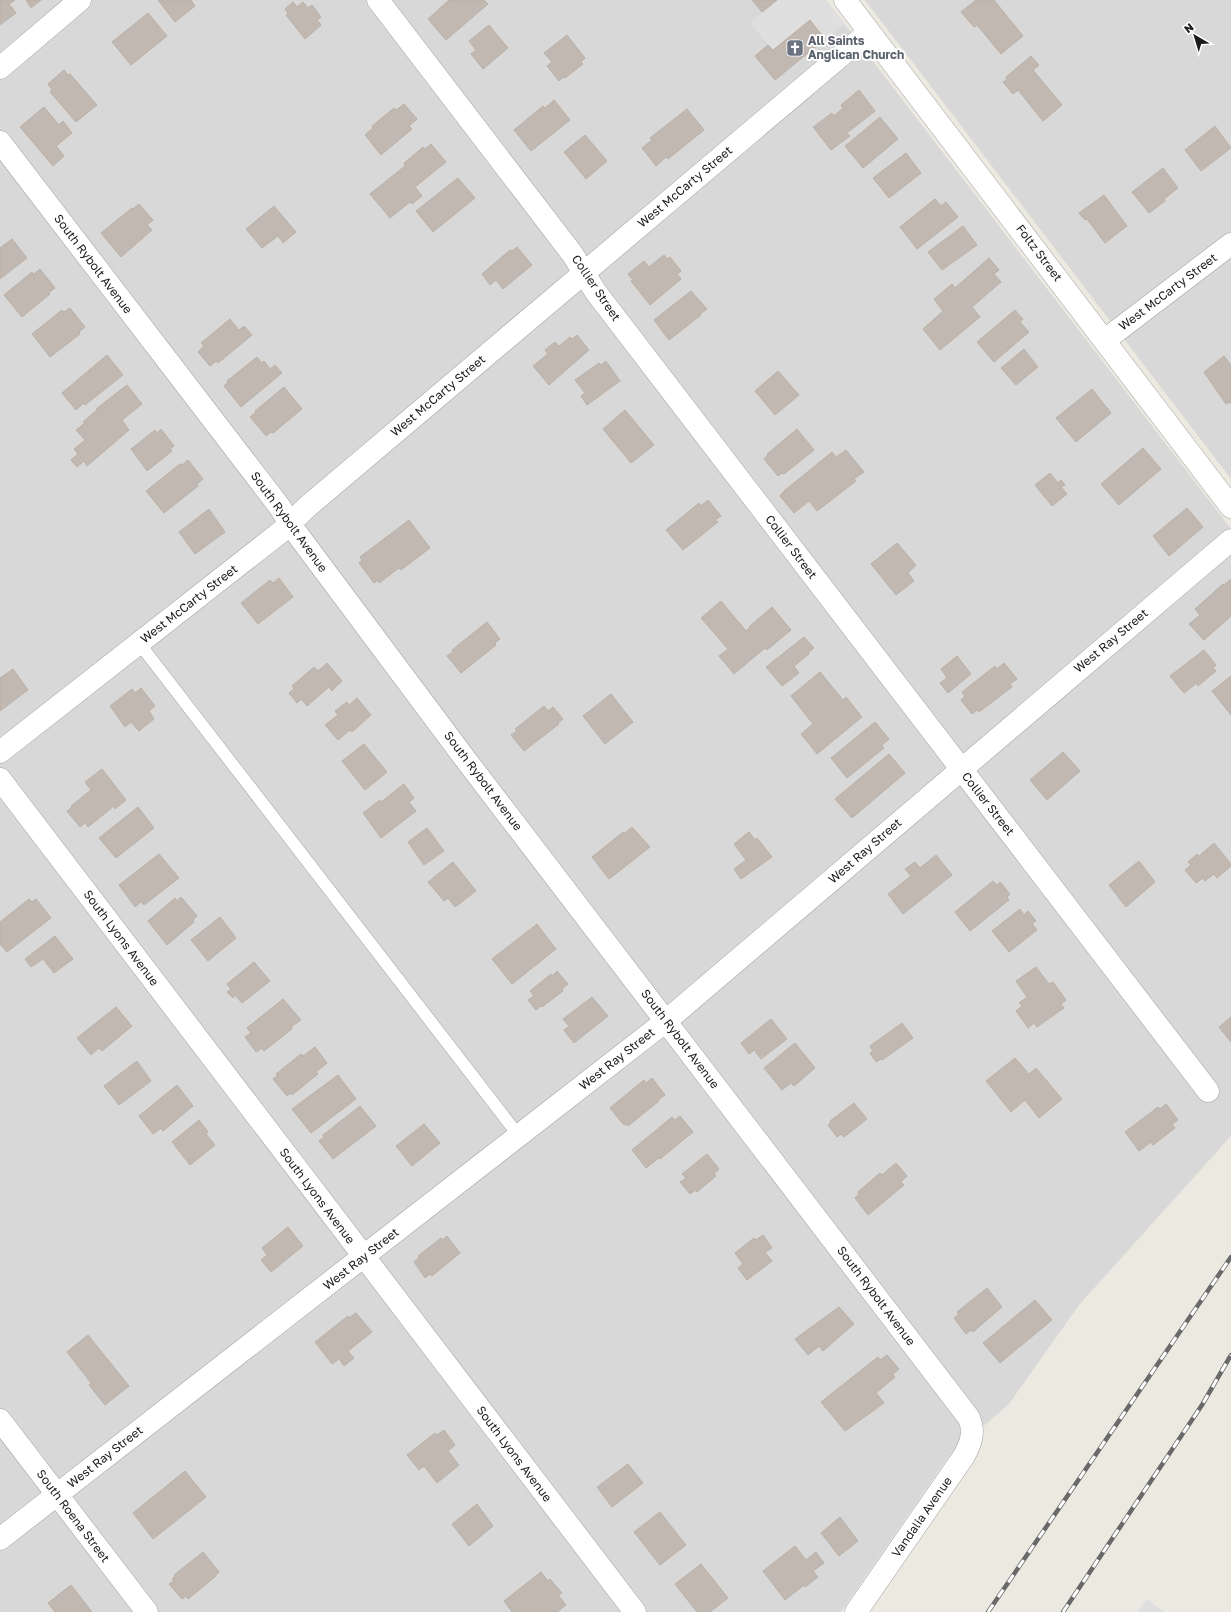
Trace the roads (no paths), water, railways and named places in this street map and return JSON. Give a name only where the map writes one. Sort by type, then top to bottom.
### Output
[{"type":"street","points":[[0,68],[80,0]]},
{"type":"street","name":"Collier Street","points":[[378,0],[573,255],[595,291],[1208,1091]]},
{"type":"street","name":"Foltz Street","points":[[845,0],[1231,507]]},
{"type":"street","name":"West McCarty Street","points":[[0,752],[282,532],[307,507],[870,32]]},
{"type":"street","name":"South Rybolt Avenue","points":[[0,142],[290,523],[461,753],[969,1418]]},
{"type":"street","name":"West McCarty Street","points":[[1105,340],[1231,244]]},
{"type":"street","name":"West Ray Street","points":[[0,1538],[519,1136],[666,1020],[1231,540]]},
{"type":"street","name":"South Lyons Avenue","points":[[0,779],[635,1612]]},
{"type":"street","name":"Vandalia Avenue","points":[[856,1612],[970,1446],[973,1426],[969,1418]]},
{"type":"street","name":"South Roena Street","points":[[0,1420],[147,1612]]},
{"type":"lane","points":[[139,643],[519,1136]]},
{"type":"railway","points":[[988,1612],[1231,1257]]},
{"type":"railway","points":[[1063,1612],[1202,1405],[1231,1355]]},
{"type":"place","name":"All Saints Anglican Church","points":[[795,48]]}]
